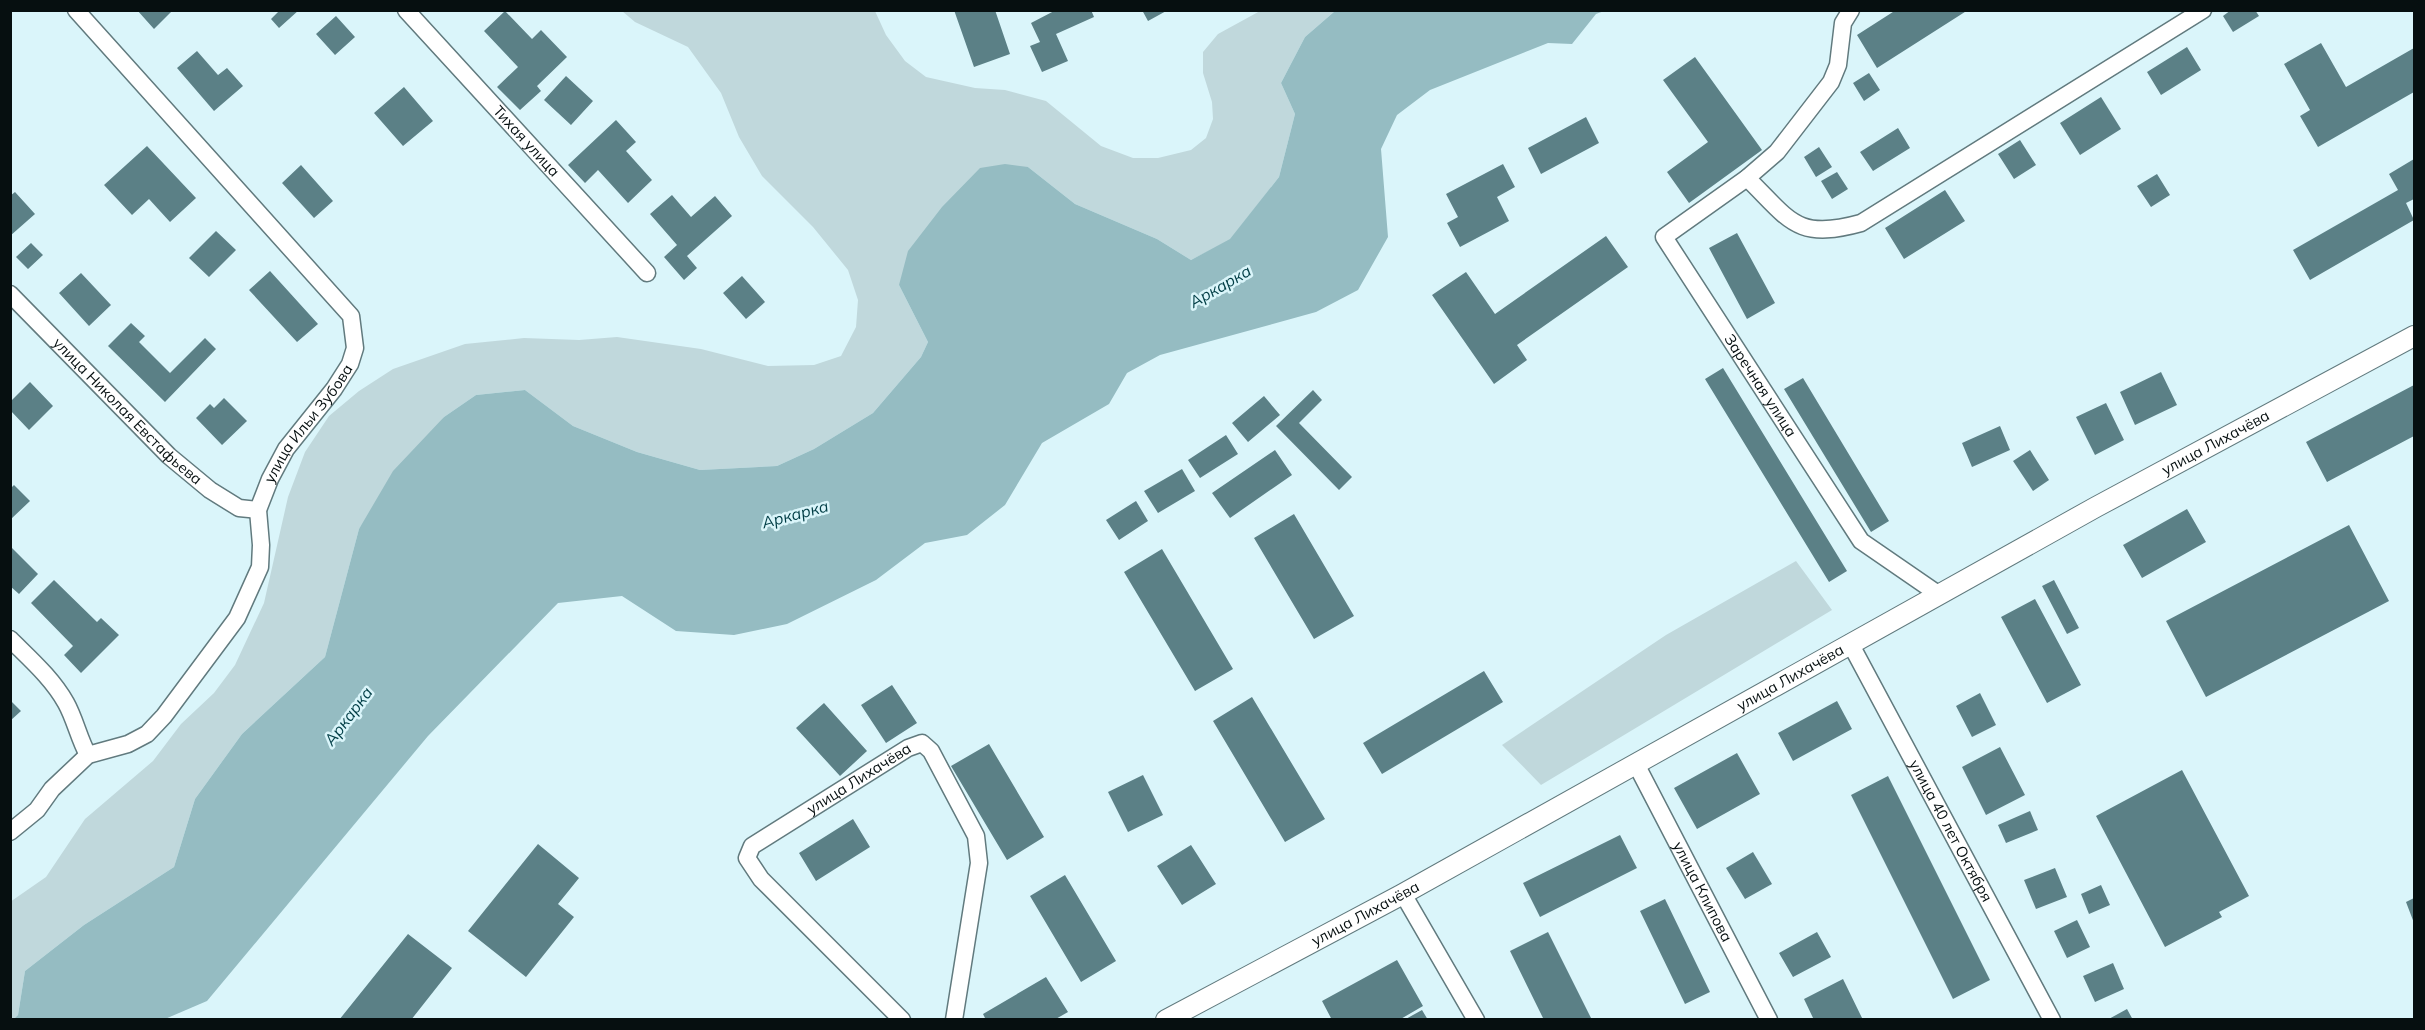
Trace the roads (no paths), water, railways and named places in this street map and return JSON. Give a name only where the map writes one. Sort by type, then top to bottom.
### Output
[{"type":"street","name":"улица Ильи Зубова","points":[[10,832],[37,810],[52,789],[88,755],[128,744],[147,734],[164,716],[237,618],[260,567],[258,510],[270,478],[286,449],[334,389],[350,364],[355,348],[351,316],[76,10]]},
{"type":"street","name":"Тихая улица","points":[[406,10],[647,273]]},
{"type":"street","name":"Заречная улица","points":[[1851,10],[1843,23],[1838,65],[1831,82],[1777,152],[1747,178],[1665,237],[1861,541],[1938,594]]},
{"type":"street","points":[[1747,178],[1793,224],[1817,231],[1861,223],[2203,10]]},
{"type":"street","name":"улица Николая Евстафьева","points":[[10,294],[169,456],[210,490],[239,508],[258,510]]},
{"type":"street","name":"улица Лихачёва","points":[[1166,1020],[1403,894],[2106,501],[2415,336]]},
{"type":"street","points":[[10,639],[48,676],[67,704],[78,736],[88,755]]},
{"type":"street","name":"улица 40 лет Октября","points":[[1850,644],[2052,1020]]},
{"type":"street","name":"улица Лихачёва","points":[[902,1020],[761,879],[747,858],[752,846],[908,748],[922,743],[931,751],[976,836],[979,863],[954,1020]]},
{"type":"street","name":"улица Клипова","points":[[1635,764],[1769,1020]]},
{"type":"street","points":[[1403,894],[1476,1020]]},
{"type":"water","name":"Аркарка","points":[[1335,11],[1604,11],[1596,14],[1572,44],[1548,43],[1430,90],[1397,115],[1381,149],[1388,237],[1358,290],[1316,312],[1160,355],[1127,373],[1109,404],[1042,443],[1005,505],[967,535],[925,543],[876,580],[787,624],[734,635],[676,631],[622,596],[558,603],[428,736],[207,1001],[165,1019],[14,1019],[18,1015],[25,971],[84,925],[174,867],[195,799],[242,734],[325,657],[359,529],[393,471],[444,417],[476,395],[525,390],[573,426],[637,452],[700,470],[777,466],[814,449],[873,413],[921,357],[928,342],[899,285],[908,251],[942,207],[980,168],[1005,164],[1028,167],[1075,204],[1157,239],[1191,260],[1230,239],[1279,177],[1295,114],[1281,83],[1305,37]]}]
